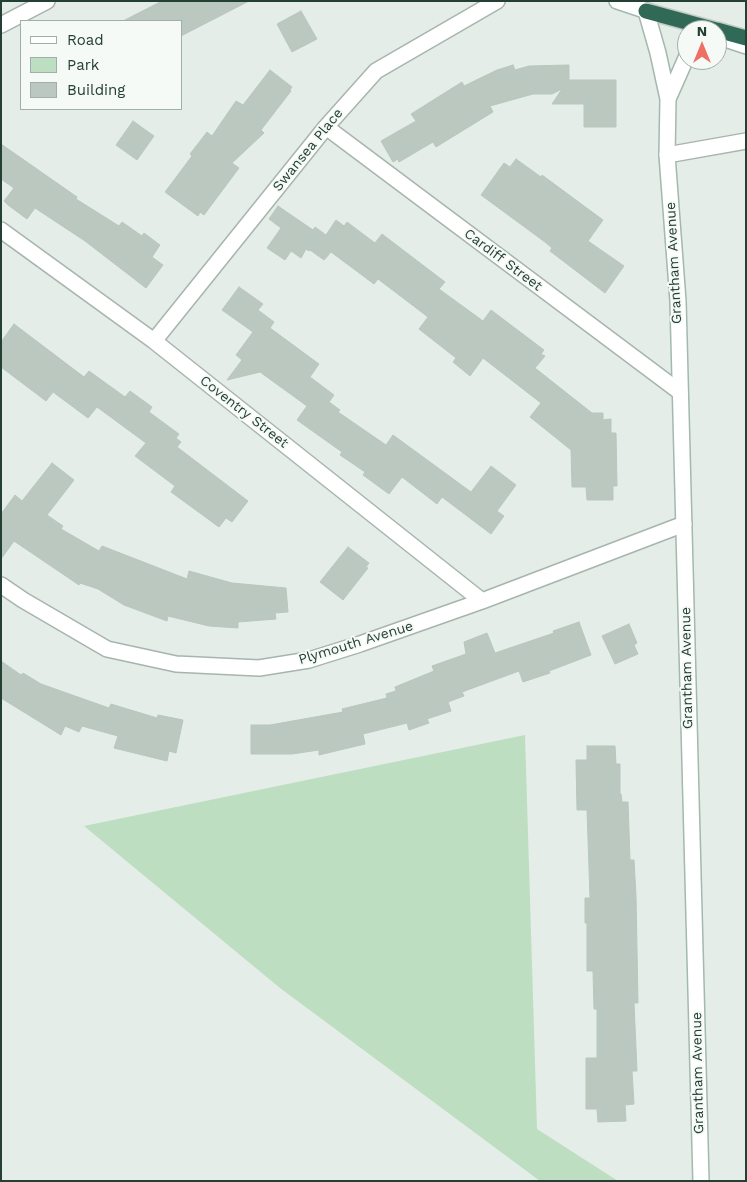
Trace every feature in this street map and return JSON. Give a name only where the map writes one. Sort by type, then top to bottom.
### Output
[{"type":"highway","points":[[646,11],[677,21]]},
{"type":"highway","points":[[727,36],[746,38]]},
{"type":"street","points":[[1,25],[47,1]]},
{"type":"street","name":"Swansea Place","points":[[154,341],[326,127],[376,71],[497,1]]},
{"type":"street","points":[[617,1],[677,22]]},
{"type":"street","name":"Grantham Avenue","points":[[646,11],[668,99],[668,155],[678,302],[701,1181]]},
{"type":"street","points":[[727,39],[746,46]]},
{"type":"street","name":"Grantham Avenue","points":[[668,99],[681,70]]},
{"type":"street","name":"Cardiff Street","points":[[326,127],[680,392]]},
{"type":"street","points":[[668,155],[746,141]]},
{"type":"street","name":"Coventry Street","points":[[1,230],[154,341],[482,601]]},
{"type":"street","name":"Plymouth Avenue","points":[[1,585],[23,600],[108,649],[176,664],[259,668],[318,657],[360,644],[482,601],[684,524]]},
{"type":"green space","points":[[525,735],[537,1129],[618,1181],[540,1181],[280,988],[84,826]]},
{"type":"building","points":[[162,1],[249,1],[182,35],[182,20],[125,20]]},
{"type":"building","points":[[301,11],[317,39],[292,52],[277,24]]},
{"type":"building","points":[[513,65],[515,70],[529,66],[569,65],[569,80],[616,80],[616,127],[584,127],[584,104],[552,104],[562,89],[552,94],[533,94],[490,106],[493,112],[436,147],[433,142],[399,162],[398,159],[393,162],[381,141],[416,121],[411,114],[462,82],[464,86],[497,70]]},
{"type":"building","points":[[270,70],[292,87],[291,91],[261,130],[264,133],[232,163],[239,168],[204,215],[200,212],[198,216],[165,192],[207,132],[212,136],[236,101],[243,105]]},
{"type":"building","points":[[133,121],[154,136],[137,160],[116,145]]},
{"type":"building","points":[[1,144],[77,197],[76,199],[119,226],[122,222],[142,236],[144,233],[160,245],[152,257],[163,265],[146,288],[85,241],[35,208],[27,219],[8,205],[4,201],[14,188],[1,179]]},
{"type":"building","points":[[516,159],[541,177],[542,175],[603,220],[588,241],[624,266],[605,293],[550,251],[552,248],[545,242],[481,195],[504,163],[510,167]]},
{"type":"building","points":[[278,206],[313,230],[315,227],[326,235],[336,220],[344,226],[347,222],[375,243],[382,234],[445,282],[439,289],[483,321],[491,310],[544,350],[541,354],[545,356],[535,368],[592,413],[603,413],[603,420],[611,419],[611,433],[616,433],[617,486],[613,486],[613,500],[587,500],[586,487],[572,487],[571,450],[530,417],[541,403],[483,358],[470,376],[453,362],[456,358],[419,329],[428,317],[378,279],[374,284],[331,252],[324,260],[310,250],[306,249],[301,258],[291,251],[285,260],[267,248],[281,228],[269,219]]},
{"type":"building","points":[[239,287],[263,304],[258,310],[274,322],[270,328],[319,364],[310,377],[334,395],[329,402],[340,410],[338,412],[386,445],[393,435],[471,492],[491,466],[516,485],[497,511],[504,516],[491,534],[442,497],[437,504],[402,477],[389,494],[363,475],[365,472],[340,455],[342,452],[297,420],[307,406],[260,372],[227,380],[242,360],[236,355],[253,332],[222,310]]},
{"type":"building","points":[[14,324],[84,377],[89,371],[125,397],[130,391],[152,407],[149,412],[179,434],[176,438],[181,442],[177,447],[248,501],[232,522],[226,518],[219,527],[171,492],[175,486],[135,456],[146,443],[97,407],[88,418],[53,392],[46,401],[1,367],[1,342]]},
{"type":"building","points":[[52,463],[74,480],[47,515],[63,526],[61,529],[99,551],[102,546],[187,579],[189,571],[232,583],[286,588],[288,612],[275,613],[276,619],[238,622],[238,628],[209,626],[168,616],[167,621],[124,605],[98,589],[80,583],[79,585],[14,541],[1,559],[1,514],[15,495],[22,501]]},
{"type":"building","points":[[348,547],[369,563],[366,567],[368,568],[343,600],[320,582]]},
{"type":"building","points":[[579,622],[591,655],[549,671],[550,673],[523,682],[519,671],[462,692],[464,696],[448,702],[451,711],[427,719],[429,723],[409,730],[407,723],[363,734],[365,744],[319,755],[319,750],[292,754],[251,754],[251,725],[270,725],[343,712],[342,709],[387,698],[386,694],[396,691],[395,687],[434,671],[432,666],[466,654],[464,642],[487,633],[495,653],[554,633],[553,631]]},
{"type":"building","points":[[629,624],[637,643],[634,645],[638,654],[615,664],[602,636]]},
{"type":"building","points":[[1,661],[21,675],[23,673],[41,684],[109,708],[111,704],[157,718],[158,715],[183,720],[176,753],[169,751],[167,761],[114,748],[118,736],[82,726],[79,732],[65,726],[61,735],[1,698]]},
{"type":"building","points":[[587,746],[615,746],[616,764],[620,764],[620,794],[622,802],[628,802],[630,860],[634,860],[636,896],[638,1003],[634,1003],[637,1071],[632,1071],[634,1104],[625,1105],[626,1121],[598,1122],[597,1109],[586,1109],[586,1058],[597,1058],[597,1009],[594,1009],[593,971],[587,971],[585,898],[590,898],[587,810],[577,810],[576,760],[587,760]]}]
